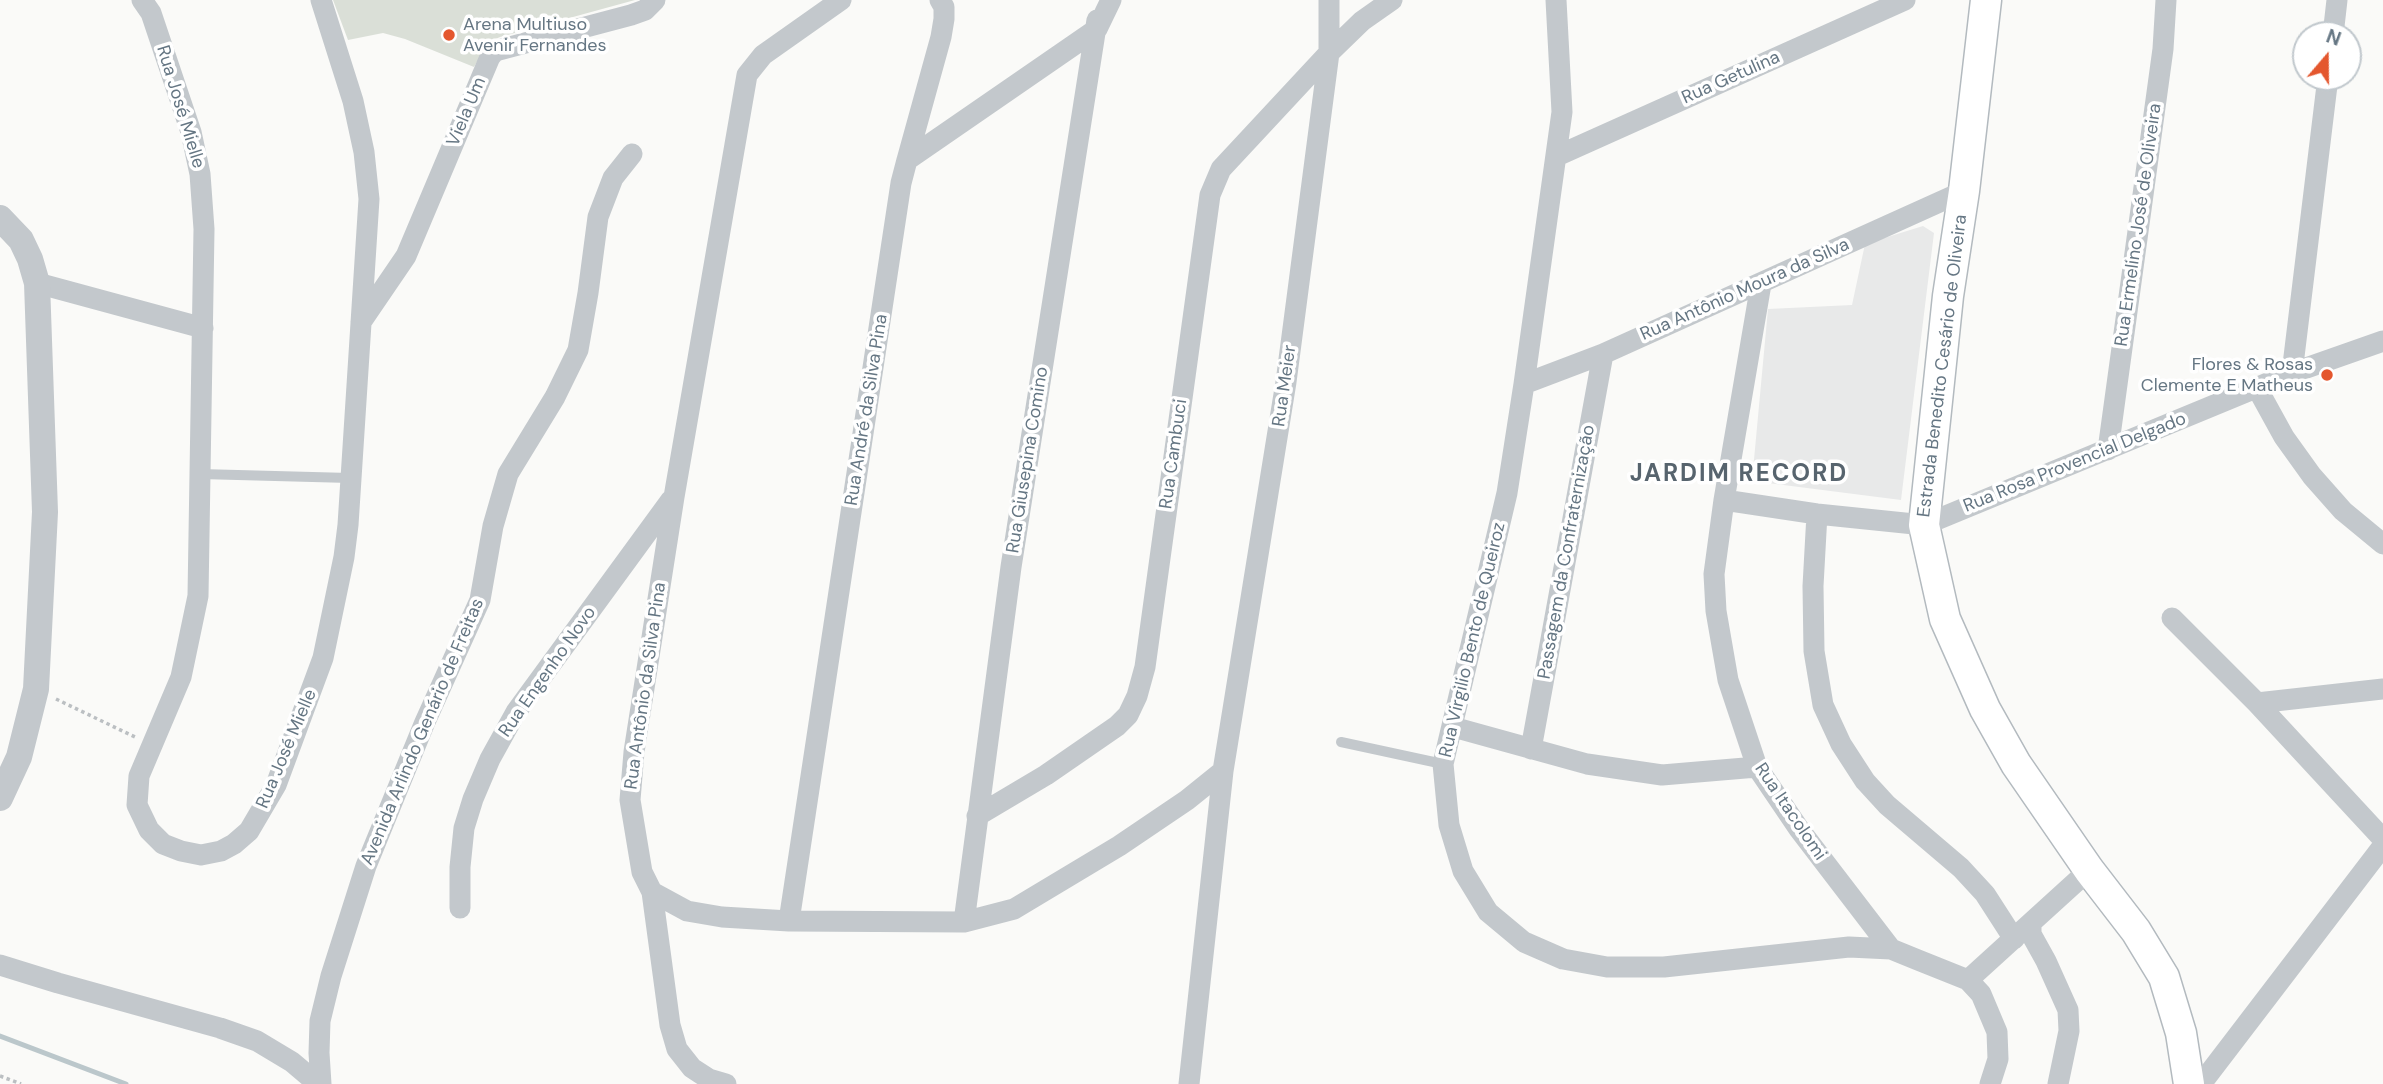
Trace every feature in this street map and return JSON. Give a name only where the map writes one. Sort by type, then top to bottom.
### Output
[{"type":"main road","name":"Estrada Benedito Cesário de Oliveira","points":[[1986,0],[1964,191],[1948,296],[1924,525],[1945,619],[1985,709],[2016,764],[2089,870],[2136,931],[2164,977],[2182,1033],[2189,1084]]},
{"type":"street","name":"Rua José Mielle","points":[[142,0],[150,13],[191,132],[200,174],[204,229],[198,596],[193,627],[174,697],[139,776],[137,805],[149,830],[163,844],[201,855],[221,851],[234,844],[248,831],[276,785],[323,658],[341,578],[348,525],[369,199],[364,152],[353,101],[321,0]]},
{"type":"street","name":"Viela Um","points":[[360,323],[405,256],[490,57],[495,51],[645,10],[654,0]]},
{"type":"street","name":"Rua Antônio da Silva Pina","points":[[726,1084],[709,1079],[692,1068],[677,1049],[670,1025],[652,892],[642,872],[630,800],[634,752],[674,497],[747,75],[763,55],[841,0]]},
{"type":"street","name":"Rua André da Silva Pina","points":[[789,920],[901,183],[941,37],[944,8],[940,0]]},
{"type":"street","name":"Rua Giusepina Comino","points":[[964,922],[1011,567],[1097,29],[1096,0]]},
{"type":"street","points":[[907,160],[1097,29],[1111,0]]},
{"type":"street","name":"Rua Meier","points":[[1189,1084],[1223,771],[1286,382],[1329,53],[1329,0]]},
{"type":"street","name":"Rua Cambuci","points":[[977,816],[1046,775],[1117,726],[1128,715],[1138,696],[1145,667],[1210,195],[1221,169],[1329,53],[1362,21],[1392,0]]},
{"type":"street","name":"Rua Virgilio Bento de Queiroz","points":[[1556,0],[1562,112],[1524,384],[1507,493],[1443,764],[1449,825],[1463,871],[1488,912],[1524,942],[1563,960],[1607,967],[1664,967],[1849,947],[1891,949],[1968,980]]},
{"type":"street","name":"Rua Getulina","points":[[1557,156],[1905,0]]},
{"type":"street","name":"Rua Ermelino José de Oliveira","points":[[2108,450],[2163,49],[2166,0]]},
{"type":"street","points":[[2335,21],[2337,0]]},
{"type":"street","points":[[2292,373],[2326,91]]},
{"type":"street","name":"Avenida Arlindo Genário de Freitas","points":[[320,1084],[320,1021],[331,976],[366,866],[425,722],[480,600],[494,526],[508,474],[555,397],[578,350],[598,217],[613,178],[632,154]]},
{"type":"street","name":"Rua Antônio Moura da Silva","points":[[1524,384],[1603,354],[1964,191]]},
{"type":"street","points":[[0,218],[21,240],[37,283],[45,512],[36,689],[19,757],[0,798]]},
{"type":"street","points":[[37,283],[203,328]]},
{"type":"street","name":"Rua Itacolomi","points":[[1761,284],[1714,574],[1716,611],[1728,680],[1757,768],[1799,829],[1891,949]]},
{"type":"street","name":"Rua Rosa Provencial Delgado","points":[[1924,525],[2292,373],[2383,341]]},
{"type":"street","name":"Passagem da Confraternização","points":[[1531,749],[1603,354]]},
{"type":"street","points":[[2257,388],[2284,438],[2312,476],[2343,511],[2383,544]]},
{"type":"street","name":"Rua Engenho Novo","points":[[460,908],[464,828],[472,799],[490,758],[516,712],[674,497]]},
{"type":"street","points":[[1724,500],[1818,514],[1924,525]]},
{"type":"street","points":[[1818,514],[1812,586],[1814,651],[1823,705],[1841,744],[1866,781],[1886,805],[1961,868],[1977,885],[2014,939]]},
{"type":"street","points":[[2172,618],[2257,703],[2383,839]]},
{"type":"street","points":[[2257,703],[2383,689]]},
{"type":"street","points":[[1453,727],[1587,764],[1662,775],[1757,768]]},
{"type":"street","points":[[652,892],[687,911],[722,917],[964,922],[1014,908],[1130,839],[1187,800],[1223,771]]},
{"type":"street","points":[[2201,1084],[2383,846]]},
{"type":"street","points":[[1990,1084],[1998,1059],[1997,1032],[1981,994],[1968,980],[2089,870]]},
{"type":"street","points":[[2031,924],[2031,934],[2068,1010],[2069,1031],[2058,1084]]},
{"type":"street","points":[[0,965],[257,1041],[292,1062],[320,1084]]},
{"type":"lane","points":[[200,474],[350,478]]},
{"type":"lane","points":[[1341,742],[1443,764]]},
{"type":"path","points":[[36,689],[152,745]]},
{"type":"path","points":[[0,1076],[21,1084]]},
{"type":"shaded area","name":"Arena Multiuso Avenir Fernandes","points":[[333,0],[635,0],[500,37],[489,42],[474,67],[383,33],[348,40]]},
{"type":"shaded area","points":[[1923,226],[1934,233],[1901,500],[1752,481],[1768,309],[1852,305],[1865,244]]},
{"type":"waterway","points":[[0,1036],[126,1084]]},
{"type":"place","name":"Arena Multiuso Avenir Fernandes","points":[[449,35]]},
{"type":"place","name":"Flores & Rosas Clemente E Matheus","points":[[2327,375]]},
{"type":"district","name":"JARDIM RECORD","points":[[1739,475]]}]
